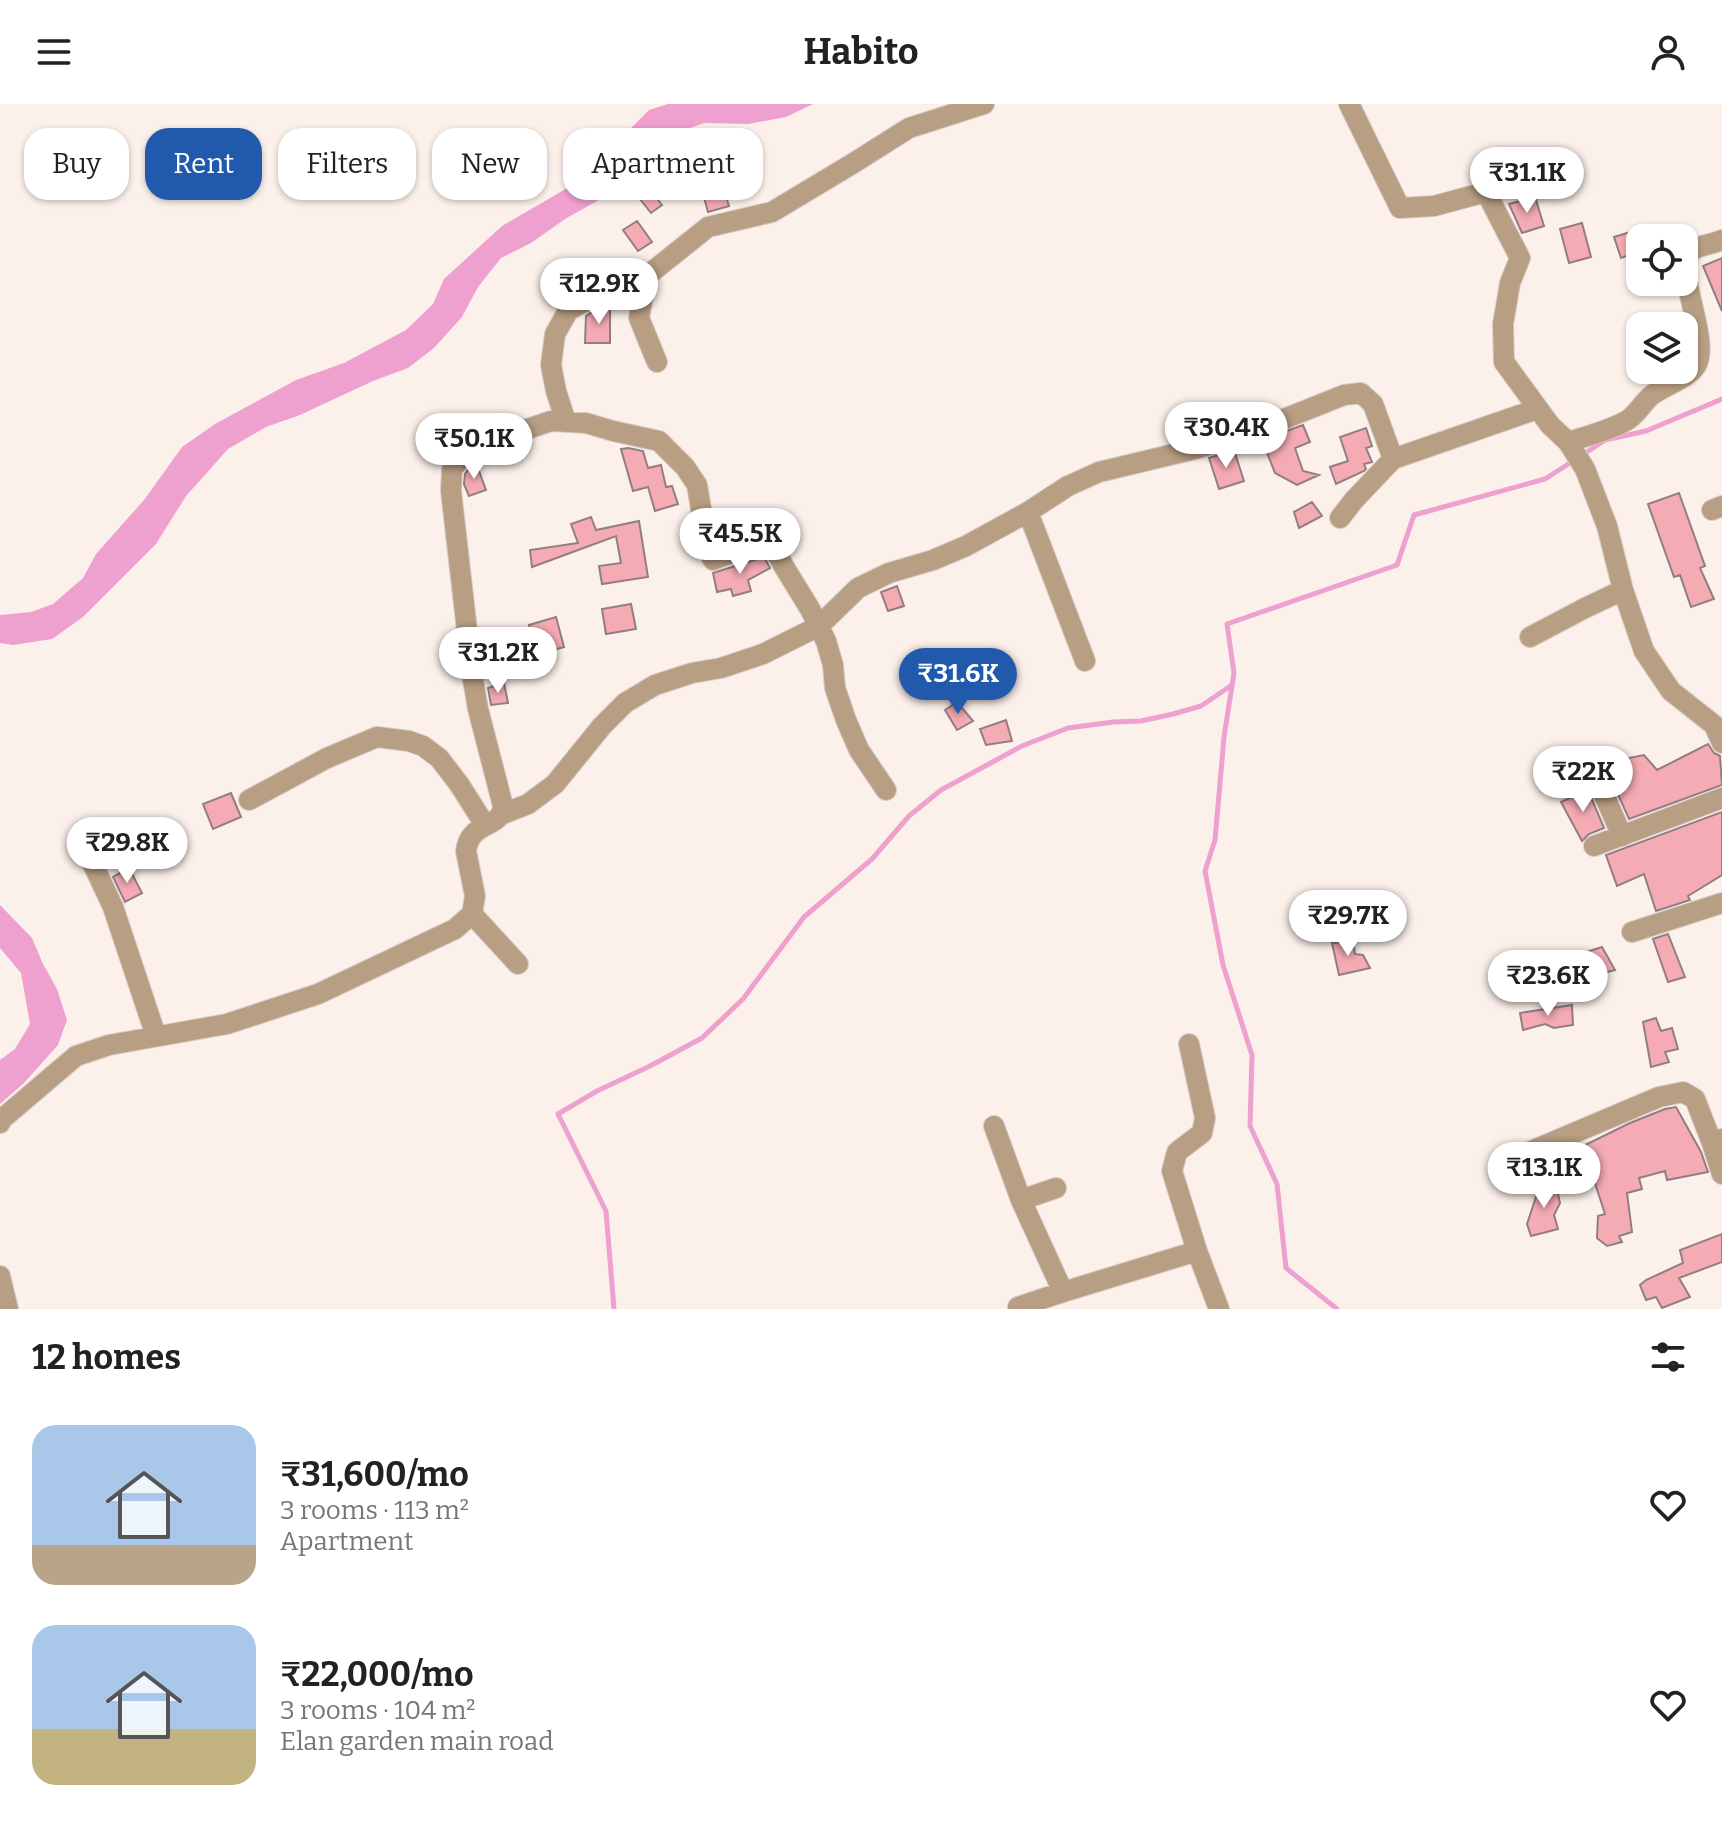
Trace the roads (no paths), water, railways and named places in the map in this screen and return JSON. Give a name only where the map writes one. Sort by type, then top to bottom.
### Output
[{"type":"street","points":[[566,422],[551,365],[555,334],[568,311],[603,290],[643,279],[708,227],[772,212],[909,128],[984,104]]},
{"type":"street","points":[[1349,104],[1400,208],[1434,206],[1486,192],[1520,258],[1510,283],[1503,324],[1504,362],[1537,409],[1576,455],[1607,526],[1623,590],[1644,651],[1671,691],[1719,730]]},
{"type":"street","points":[[1576,455],[1634,416],[1652,395],[1693,371],[1698,362],[1700,343],[1685,271],[1686,258],[1694,249],[1722,240]]},
{"type":"street","points":[[643,279],[639,318],[657,362]]},
{"type":"street","points":[[0,1123],[76,1056],[109,1045],[227,1024],[318,994],[455,929],[472,914],[475,896],[466,851],[472,836],[494,819],[528,804],[555,784],[625,703],[655,685],[763,654],[819,626],[858,588],[889,573],[966,546],[1068,486],[1099,472],[1195,449],[1344,395],[1361,393],[1373,404],[1393,459]]},
{"type":"street","points":[[1340,518],[1393,459],[1537,409]]},
{"type":"street","points":[[494,819],[503,806],[472,674],[451,491],[452,469],[464,454],[551,421],[586,423],[659,441],[685,467],[697,485],[703,542],[713,560],[769,537],[819,626],[833,665],[835,688],[846,720],[859,750],[886,790]]},
{"type":"street","points":[[1028,512],[1085,661]]},
{"type":"street","points":[[1530,637],[1623,590]]},
{"type":"street","points":[[249,800],[327,758],[377,737],[423,746],[439,758],[459,784],[494,819]]},
{"type":"street","points":[[1602,790],[1622,836]]},
{"type":"street","points":[[1594,846],[1722,798]]},
{"type":"street","points":[[89,856],[113,907],[156,1036]]},
{"type":"street","points":[[1632,932],[1722,903]]},
{"type":"street","points":[[472,914],[518,964]]},
{"type":"street","points":[[1189,1044],[1205,1118],[1202,1133],[1177,1152],[1172,1171],[1219,1309]]},
{"type":"street","points":[[1508,1161],[1659,1097],[1683,1092],[1695,1099],[1717,1141],[1722,1174]]},
{"type":"street","points":[[994,1126],[1021,1200],[1063,1292]]},
{"type":"street","points":[[1021,1200],[1056,1188]]},
{"type":"street","points":[[1018,1307],[1197,1251]]},
{"type":"street","points":[[0,1276],[8,1309]]},
{"type":"waterway","points":[[1581,456],[1605,440],[1646,431],[1722,399]]},
{"type":"waterway","points":[[1337,1309],[1286,1268],[1277,1184],[1250,1126],[1252,1055],[1223,965],[1205,871],[1215,840],[1224,737],[1234,673],[1227,624],[1397,565],[1414,515],[1545,479],[1573,461]]},
{"type":"waterway","points":[[614,1309],[606,1211],[558,1114],[702,1038],[743,999],[804,917],[872,859],[909,816],[941,790],[1022,746],[1068,728],[1141,721],[1173,714],[1201,706],[1232,685]]}]
